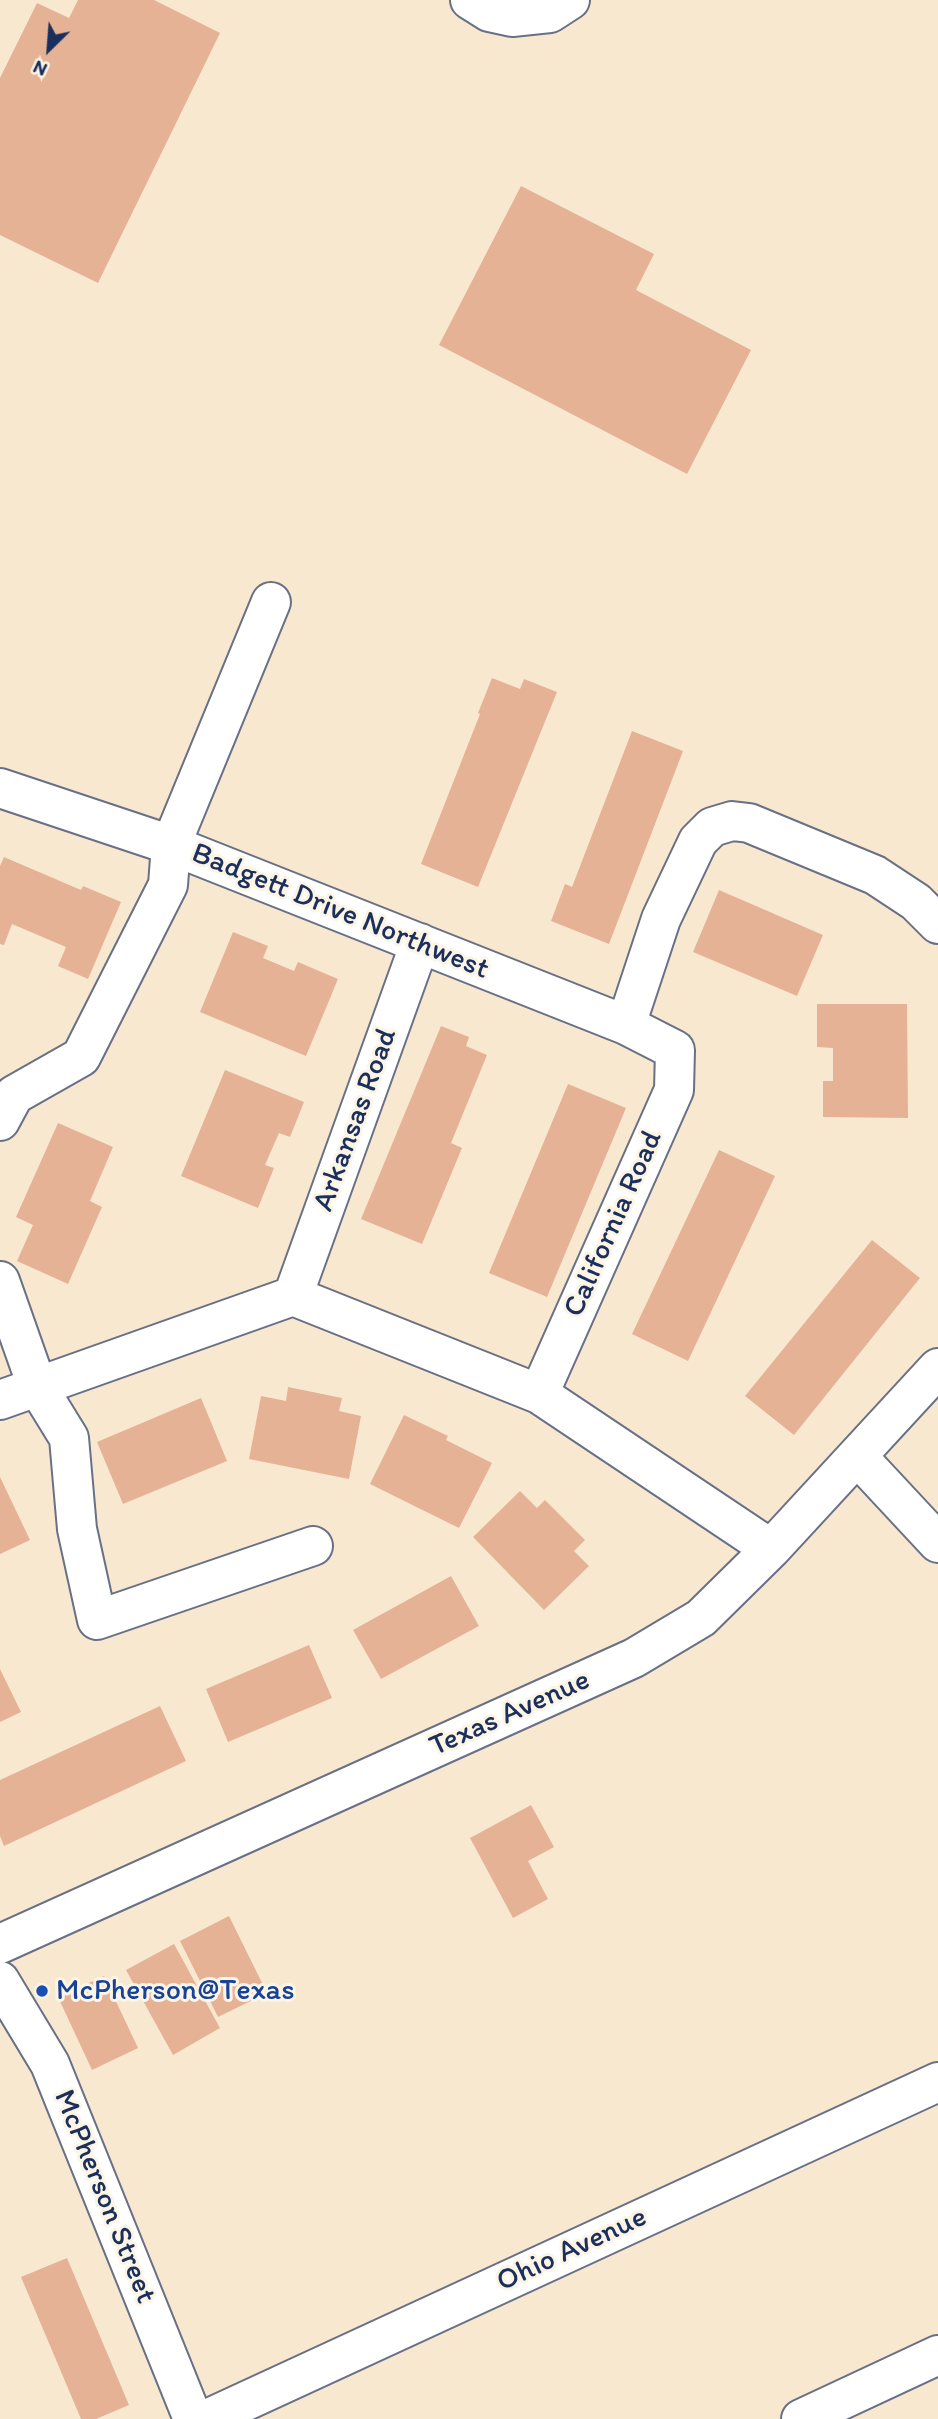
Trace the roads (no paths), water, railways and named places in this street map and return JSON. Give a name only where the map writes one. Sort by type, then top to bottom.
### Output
[{"type":"street","points":[[470,0],[489,12],[512,16],[550,13],[570,0]]},
{"type":"street","points":[[0,1121],[14,1095],[81,1057],[169,885],[171,845],[271,602]]},
{"type":"street","name":"Badgett Drive Northwest","points":[[0,788],[171,845],[626,1025],[675,1050]]},
{"type":"street","points":[[626,1025],[661,919],[698,841],[712,827],[732,821],[749,823],[876,875],[916,902],[938,925]]},
{"type":"street","name":"Arkansas Road","points":[[293,1296],[420,943]]},
{"type":"street","name":"California Road","points":[[539,1394],[674,1090],[675,1050]]},
{"type":"street","points":[[0,1281],[37,1387],[69,1438],[77,1529],[97,1620],[313,1546]]},
{"type":"street","points":[[0,1400],[293,1296],[539,1394],[771,1549]]},
{"type":"street","name":"Texas Avenue","points":[[0,1944],[634,1658],[701,1618],[771,1549],[938,1368]]},
{"type":"street","points":[[857,1455],[938,1543]]},
{"type":"street","name":"McPherson Street","points":[[0,1981],[50,2064],[193,2419]]},
{"type":"street","name":"Ohio Avenue","points":[[207,2419],[938,2082]]},
{"type":"street","points":[[801,2419],[938,2356]]},
{"type":"place","name":"McPherson@Texas","points":[[42,1991]]}]
